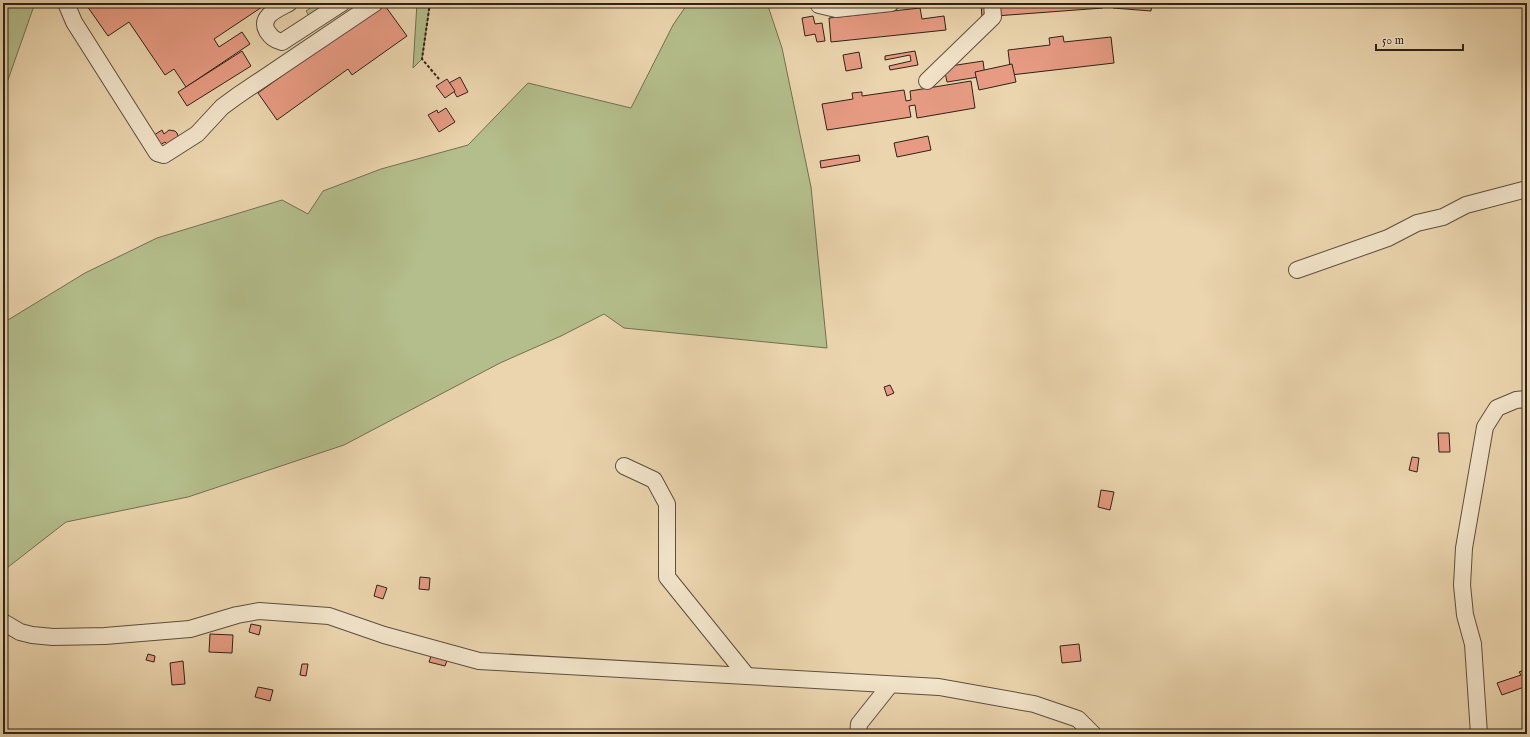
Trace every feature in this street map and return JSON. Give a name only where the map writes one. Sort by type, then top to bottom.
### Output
[{"type":"street","points":[[66,3],[74,22],[157,153],[164,155],[197,134],[222,107],[237,96],[376,3]]},
{"type":"street","points":[[289,3],[271,13],[266,19],[265,26],[272,38],[282,42],[342,3]]},
{"type":"street","points":[[818,4],[836,9],[891,3]]},
{"type":"street","points":[[927,82],[993,17],[992,3]]},
{"type":"street","points":[[1297,270],[1388,238],[1417,223],[1443,217],[1466,205],[1527,189]]},
{"type":"street","points":[[1479,734],[1473,644],[1465,615],[1462,585],[1464,548],[1485,427],[1497,408],[1516,400],[1527,399]]},
{"type":"street","points":[[624,466],[654,480],[667,504],[667,577],[747,676]]},
{"type":"street","points":[[3,622],[20,632],[53,637],[105,636],[190,629],[237,615],[259,611],[329,616],[384,635],[479,661],[939,688],[1034,704],[1078,719],[1093,734]]},
{"type":"street","points":[[858,734],[860,724],[890,685]]},
{"type":"path","points":[[430,3],[422,59],[439,79]]},
{"type":"green space","points":[[3,3],[35,3],[3,94]]},
{"type":"green space","points":[[317,3],[334,3],[309,16],[306,11]]},
{"type":"green space","points":[[417,3],[430,3],[422,59],[413,68]]},
{"type":"green space","points":[[688,3],[767,3],[782,48],[811,187],[827,348],[624,328],[604,314],[561,336],[500,363],[344,445],[188,497],[66,522],[3,571],[3,323],[85,273],[157,238],[282,200],[308,214],[323,191],[381,169],[468,145],[528,83],[631,108],[673,25]]},
{"type":"building","points":[[85,3],[268,3],[214,39],[219,47],[242,32],[250,44],[186,87],[174,69],[165,75],[129,22],[108,36]]},
{"type":"building","points":[[383,3],[407,36],[352,75],[348,69],[277,120],[258,93]]},
{"type":"building","points":[[981,3],[1102,3],[1103,8],[982,17]]},
{"type":"building","points":[[1114,3],[1152,3],[1151,11],[1113,8]]},
{"type":"building","points":[[920,8],[922,19],[944,16],[946,30],[831,42],[829,18]]},
{"type":"building","points":[[813,16],[815,24],[822,23],[825,41],[817,42],[815,34],[805,36],[802,18]]},
{"type":"building","points":[[1063,36],[1064,42],[1111,37],[1114,63],[1011,75],[1008,50],[1050,45],[1049,38]]},
{"type":"building","points":[[242,51],[251,66],[187,106],[178,92]]},
{"type":"building","points":[[915,51],[918,65],[890,70],[889,66],[911,61],[910,55],[885,60],[885,56]]},
{"type":"building","points":[[859,52],[862,68],[846,71],[843,55]]},
{"type":"building","points":[[983,61],[985,76],[947,82],[944,67]]},
{"type":"building","points":[[1012,64],[1016,82],[979,90],[975,72]]},
{"type":"building","points":[[460,77],[468,92],[457,97],[449,83]]},
{"type":"building","points":[[447,79],[455,91],[445,98],[436,86]]},
{"type":"building","points":[[971,81],[975,108],[917,118],[915,105],[909,106],[911,117],[827,130],[822,104],[853,99],[852,93],[862,92],[862,96],[904,90],[906,101],[911,100],[910,91]]},
{"type":"building","points":[[446,108],[455,122],[439,132],[428,115],[437,110],[438,113]]},
{"type":"building","points":[[162,130],[164,134],[169,130],[175,131],[179,139],[167,144],[165,142],[160,145],[154,135]]},
{"type":"building","points":[[928,136],[931,150],[897,157],[894,143]]},
{"type":"building","points":[[859,155],[860,161],[821,168],[820,161]]},
{"type":"building","points":[[890,385],[894,393],[887,396],[884,387]]},
{"type":"building","points":[[1438,433],[1449,433],[1450,452],[1439,452]]},
{"type":"building","points":[[1412,457],[1419,458],[1417,472],[1409,470]]},
{"type":"building","points":[[1101,490],[1114,492],[1110,510],[1098,507]]},
{"type":"building","points":[[420,577],[430,578],[429,590],[419,589]]},
{"type":"building","points":[[377,585],[387,588],[383,599],[374,596]]},
{"type":"building","points":[[251,624],[261,626],[259,635],[249,632]]},
{"type":"building","points":[[210,634],[233,635],[232,653],[209,652]]},
{"type":"building","points":[[1079,644],[1081,661],[1062,663],[1060,646]]},
{"type":"building","points":[[432,653],[448,658],[445,666],[429,662]]},
{"type":"building","points":[[148,654],[155,656],[154,662],[146,660]]},
{"type":"building","points":[[183,661],[185,684],[172,685],[170,663]]},
{"type":"building","points":[[302,664],[308,664],[306,676],[300,675]]},
{"type":"building","points":[[1527,669],[1527,686],[1502,695],[1497,683],[1521,675],[1519,672]]},
{"type":"building","points":[[258,687],[273,690],[270,701],[255,697]]}]
